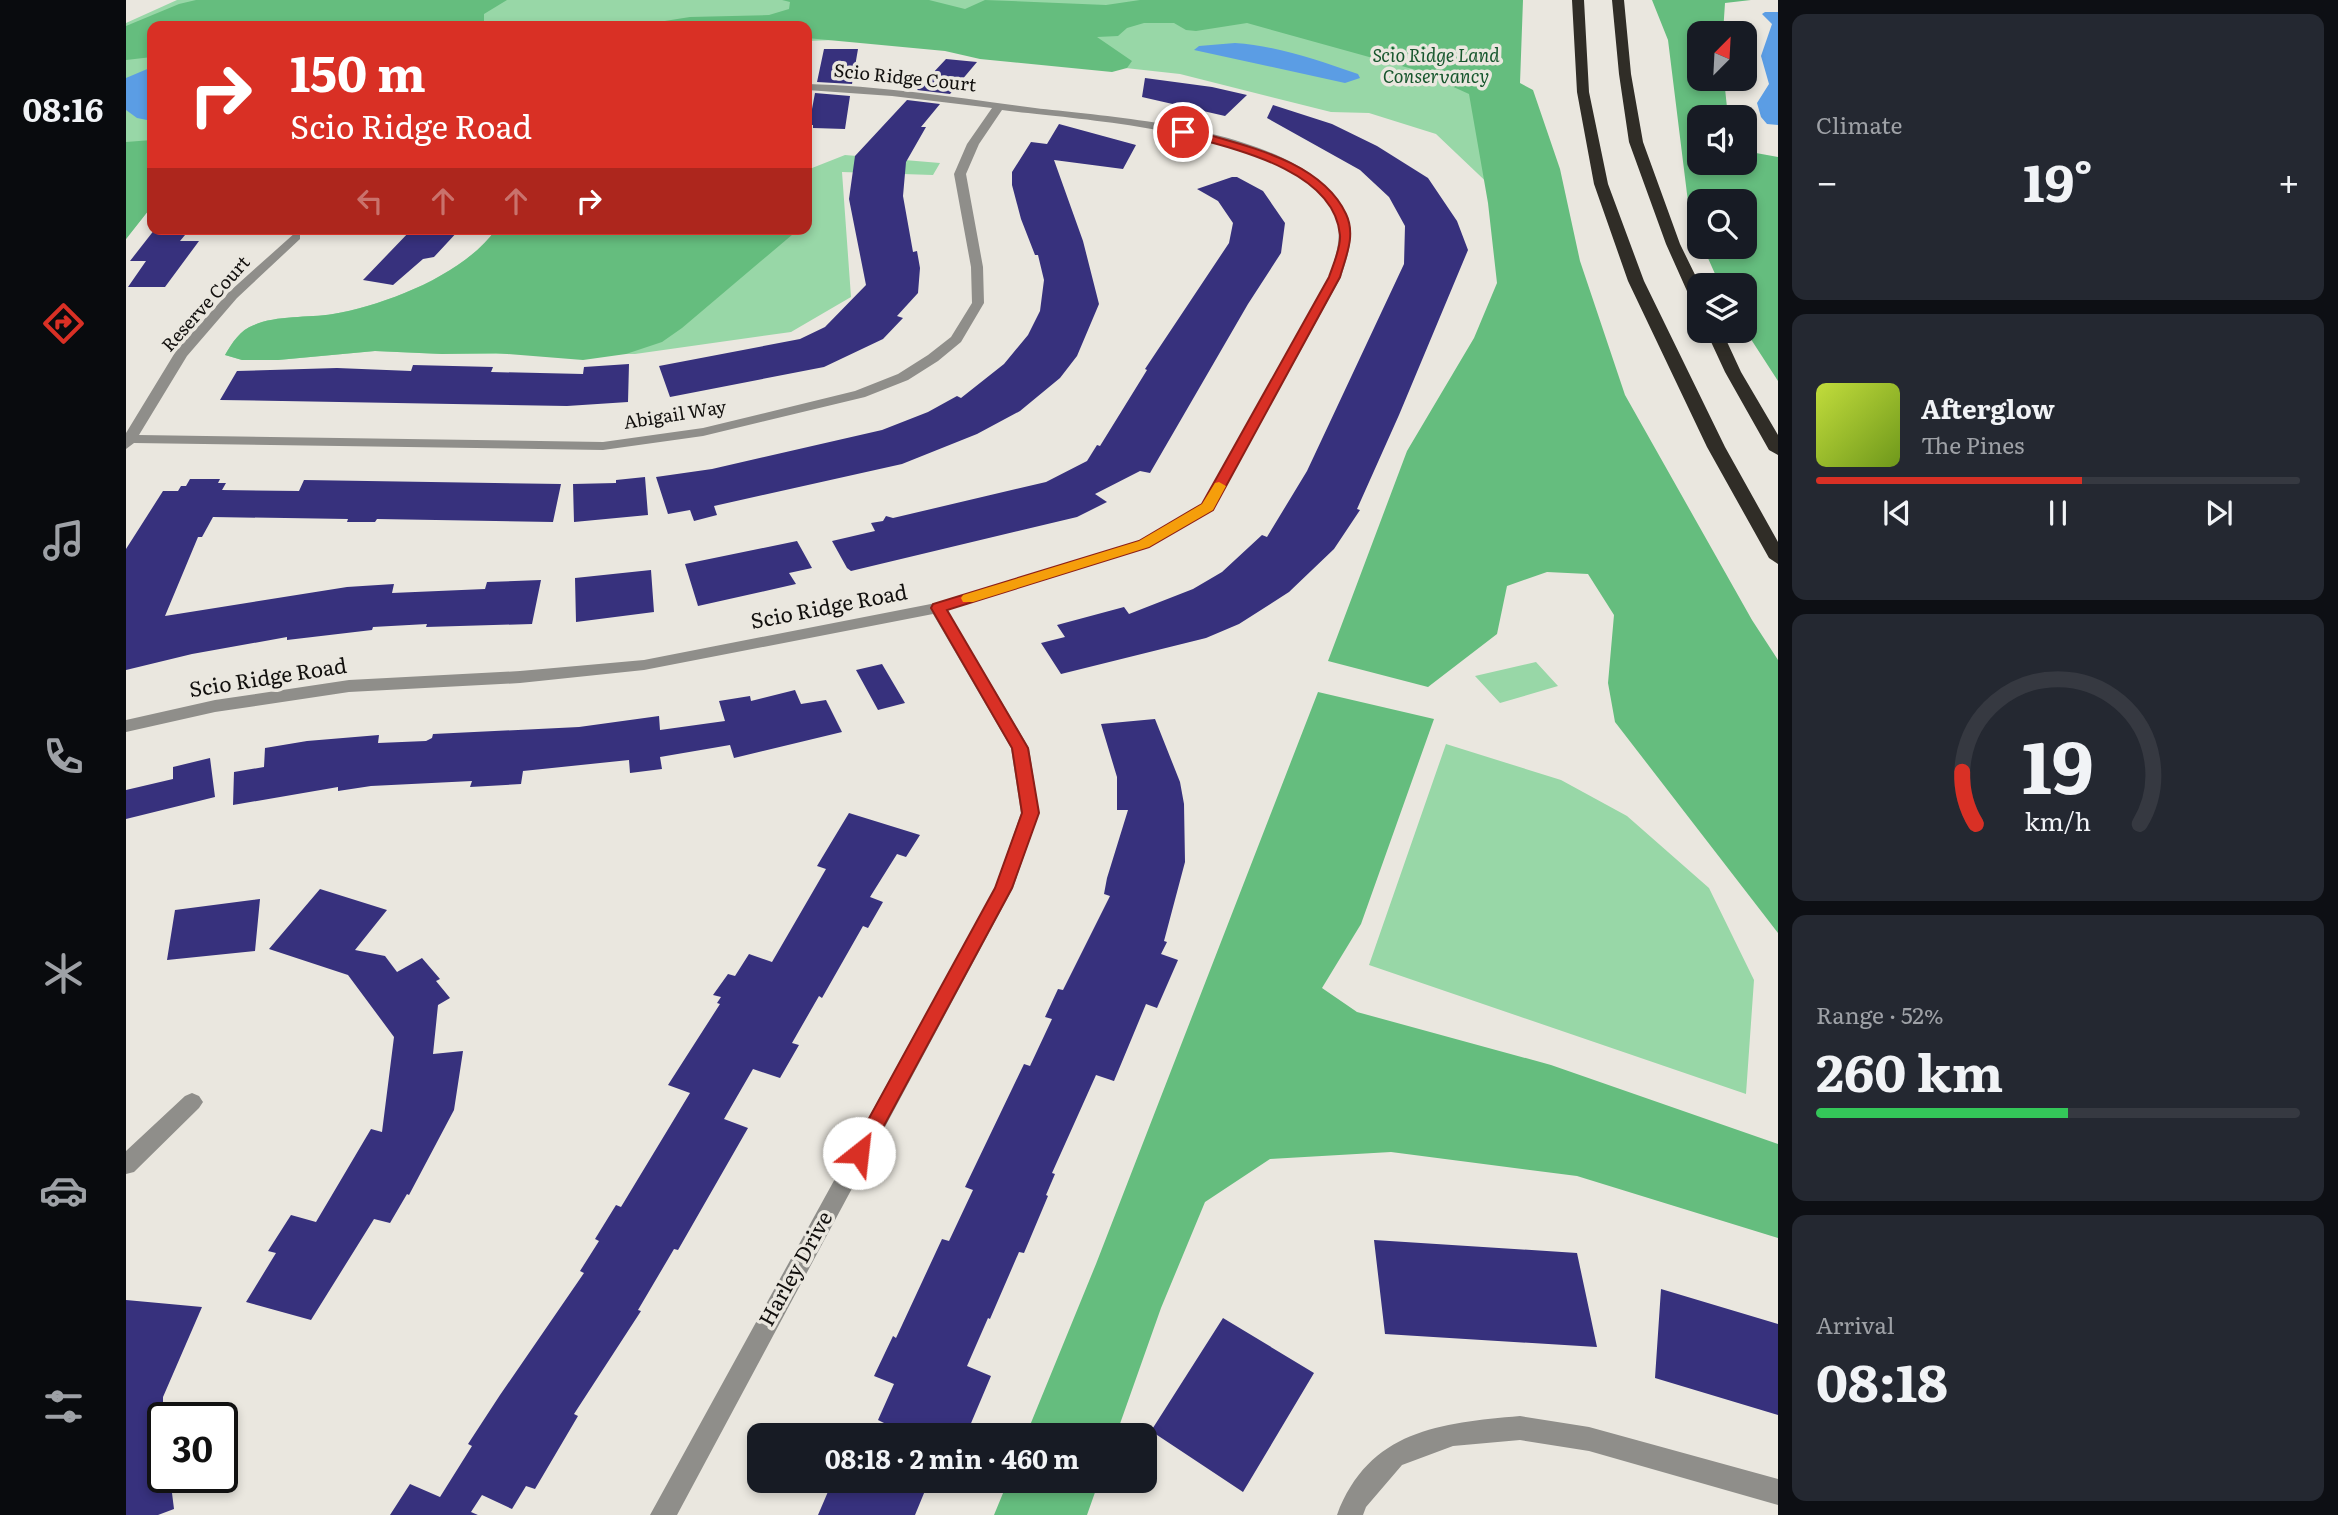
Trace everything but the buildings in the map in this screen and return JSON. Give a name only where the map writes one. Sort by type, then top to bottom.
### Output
[{"type":"highway","points":[[1578,0],[1583,92],[1601,184],[1614,221],[1636,281],[1704,423],[1778,558]]},
{"type":"highway","points":[[1618,0],[1636,142],[1673,244],[1687,274]]},
{"type":"highway","points":[[1720,343],[1733,372],[1778,450]]},
{"type":"street","name":"Scio Ridge Court","points":[[812,87],[852,89],[999,106]]},
{"type":"street","name":"Abigail Way","points":[[128,442],[603,446],[703,432],[871,390],[903,377],[933,358],[956,339],[978,303],[977,267],[960,174],[973,144],[999,106]]},
{"type":"street","name":"Scio Ridge Road","points":[[126,726],[215,706],[349,685],[520,677],[644,665],[938,608],[1144,544],[1208,507],[1335,277],[1346,238],[1341,215],[1325,193],[1298,171],[1252,150],[1208,136],[1158,127],[999,106]]},
{"type":"street","name":"Reserve Court","points":[[128,442],[181,354],[233,295],[296,236]]},
{"type":"street","name":"Harley Drive","points":[[663,1515],[1004,888],[1030,813],[1020,748],[938,608]]},
{"type":"street","points":[[126,1165],[192,1102]]},
{"type":"street","points":[[1350,1515],[1356,1499],[1394,1456],[1453,1434],[1520,1428],[1589,1438],[1677,1466],[1778,1492]]},
{"type":"green space","name":"Scio Ridge Land Conservancy","points":[[177,0],[1508,0],[1517,211],[1436,134],[1369,113],[1331,112],[1180,74],[862,39],[812,41],[812,21],[147,21],[147,212],[126,239],[126,23]]},
{"type":"green space","points":[[196,0],[507,0],[484,14],[484,21],[147,21],[147,58],[126,60],[126,26],[179,4]]},
{"type":"green space","points":[[782,0],[929,0],[965,9],[985,0],[1106,5],[1140,0],[1523,0],[1520,83],[1533,90],[1560,169],[1580,261],[1625,395],[1752,620],[1778,660],[1778,933],[1615,722],[1608,683],[1614,615],[1588,574],[1547,572],[1507,586],[1497,634],[1428,687],[1328,661],[1407,451],[1474,338],[1497,283],[1488,203],[1469,94],[1416,70],[1247,23],[1196,31],[1186,30],[1174,23],[1144,23],[1127,28],[1118,36],[1097,37],[1132,61],[1127,68],[1112,72],[980,59],[945,51],[812,38],[812,21],[665,21],[690,17],[769,15],[789,9],[790,2]]},
{"type":"green space","points":[[1652,0],[1751,0],[1725,3],[1724,21],[1687,21],[1687,91],[1725,91],[1727,105],[1687,105],[1687,175],[1757,175],[1757,153],[1778,157],[1778,381],[1753,343],[1757,343],[1757,273],[1715,273],[1708,259],[1757,259],[1757,189],[1687,189],[1687,194],[1668,40]]},
{"type":"green space","points":[[147,140],[147,212],[126,239],[126,142]]},
{"type":"green space","points":[[845,155],[940,163],[933,175],[842,172],[851,297],[791,332],[635,354],[442,354],[375,351],[278,360],[242,360],[225,355],[249,327],[263,322],[354,310],[423,285],[465,260],[491,235],[812,235],[812,168]]},
{"type":"green space","points":[[491,235],[792,235],[682,328],[662,342],[626,354],[583,360],[496,353],[375,351],[278,360],[242,360],[225,355],[249,327],[283,318],[354,310],[400,295],[445,273],[482,245]]},
{"type":"green space","points":[[1536,662],[1558,686],[1500,703],[1475,676]]},
{"type":"green space","points":[[1318,692],[1434,719],[1361,924],[1322,988],[1357,1012],[1551,1065],[1778,1144],[1778,1238],[1577,1176],[1391,1152],[1270,1159],[1205,1202],[1161,1308],[1120,1423],[1031,1423],[1096,1264]]},
{"type":"green space","points":[[1446,744],[1561,780],[1627,816],[1709,888],[1754,980],[1746,1094],[1369,965]]},
{"type":"green space","points":[[1003,1493],[1095,1493],[1087,1515],[994,1515]]},
{"type":"water","points":[[1778,12],[1778,125],[1767,124],[1761,117],[1757,103],[1769,84],[1761,56],[1772,24],[1762,14]]},
{"type":"water","points":[[1235,43],[1297,54],[1358,74],[1360,78],[1345,83],[1194,50],[1199,46]]},
{"type":"water","points":[[147,69],[147,120],[137,118],[126,110],[126,78]]},
{"type":"slow traffic","points":[[968,598],[1144,544],[1208,507],[1219,486]]},
{"type":"route","points":[[859,1153],[1004,888],[1030,813],[1020,748],[938,608],[1144,544],[1208,507],[1335,277],[1346,238],[1341,215],[1325,193],[1298,171],[1252,150],[1208,136],[1183,132]]}]
